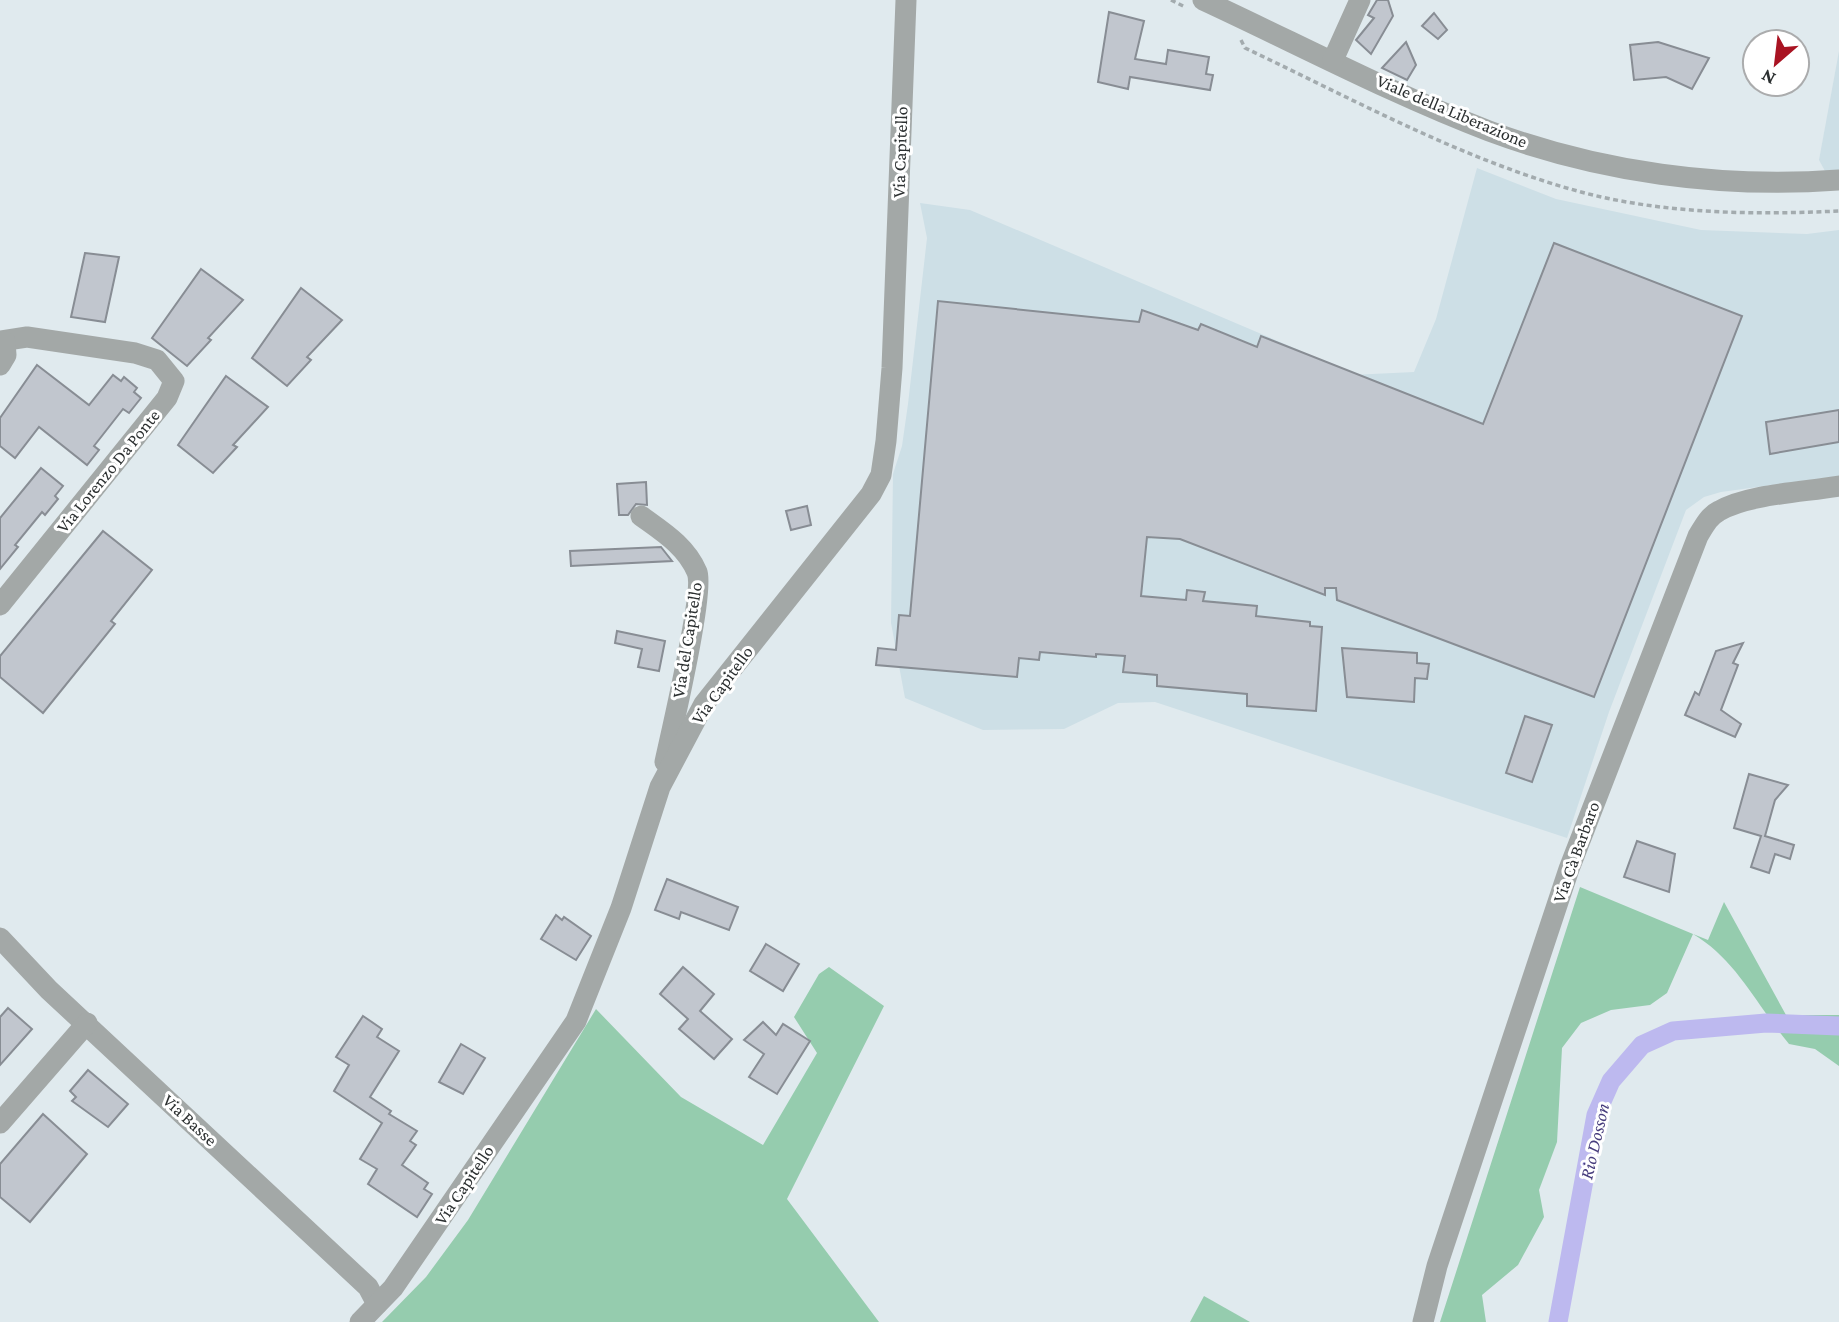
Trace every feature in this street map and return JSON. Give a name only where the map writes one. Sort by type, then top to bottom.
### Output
[{"type":"street","name":"Via Capitello","points":[[360,1322],[393,1288],[576,1021],[621,908],[660,786],[704,704],[871,494],[881,475],[892,368],[906,0]]},
{"type":"street","name":"Viale della Liberazione","points":[[1203,0],[1488,130],[1575,158],[1638,171],[1723,181],[1839,180]]},
{"type":"street","points":[[1333,60],[1360,0]]},
{"type":"street","name":"Via Lorenzo Da Ponte","points":[[0,605],[167,398],[173,381],[157,360],[135,353],[27,337],[3,341]]},
{"type":"street","points":[[0,365],[6,355],[3,341]]},
{"type":"street","name":"Via Cà Barbaro","points":[[1423,1322],[1437,1266],[1569,869],[1695,542],[1707,520],[1720,510],[1748,501],[1839,486]]},
{"type":"street","name":"Via del Capitello","points":[[641,516],[678,543],[698,575],[692,629],[660,786]]},
{"type":"street","name":"Via Basse","points":[[0,938],[49,990],[368,1287],[377,1304]]},
{"type":"street","points":[[0,1123],[87,1023]]},
{"type":"shaded area","points":[[1839,51],[1839,171],[1825,171],[1819,160]]},
{"type":"shaded area","points":[[1477,168],[1556,199],[1701,230],[1807,234],[1839,230],[1839,476],[1721,492],[1704,497],[1686,510],[1609,712],[1567,838],[1155,702],[1118,703],[1064,729],[983,730],[905,698],[891,623],[893,474],[902,446],[927,238],[920,203],[970,210],[1299,350],[1309,362],[1351,375],[1414,372],[1436,319]]},
{"type":"green space","points":[[1580,887],[1693,934],[1667,993],[1650,1005],[1611,1010],[1581,1023],[1562,1048],[1557,1142],[1539,1190],[1544,1217],[1518,1265],[1482,1295],[1486,1322],[1440,1322]]},
{"type":"green space","points":[[1724,902],[1786,1015],[1839,1015],[1839,1066],[1815,1049],[1789,1044],[1734,970],[1693,934],[1708,940]]},
{"type":"green space","points":[[829,967],[884,1006],[787,1199],[879,1322],[382,1322],[426,1277],[468,1220],[596,1009],[681,1097],[763,1145],[817,1053],[794,1017],[819,974]]},
{"type":"green space","points":[[1204,1296],[1250,1322],[1190,1322]]},
{"type":"building","points":[[1377,0],[1388,0],[1393,16],[1371,54],[1356,40],[1374,18],[1368,15]]},
{"type":"building","points":[[1109,12],[1144,21],[1135,59],[1166,64],[1168,50],[1209,57],[1206,74],[1213,75],[1210,90],[1130,77],[1128,89],[1098,82]]},
{"type":"building","points":[[1434,13],[1447,30],[1438,39],[1422,26]]},
{"type":"building","points":[[1406,42],[1416,65],[1407,80],[1382,68]]},
{"type":"building","points":[[1658,42],[1709,58],[1692,89],[1666,77],[1634,80],[1630,45]]},
{"type":"building","points":[[1554,243],[1742,316],[1594,697],[1337,600],[1336,588],[1325,588],[1325,595],[1180,539],[1147,537],[1141,596],[1186,600],[1187,590],[1205,592],[1203,601],[1257,606],[1256,616],[1310,622],[1310,626],[1322,627],[1316,711],[1247,706],[1247,694],[1157,686],[1157,675],[1123,672],[1125,656],[1096,654],[1096,657],[1040,652],[1039,660],[1019,658],[1017,677],[876,665],[878,648],[896,650],[899,615],[910,616],[938,301],[1139,322],[1142,310],[1198,330],[1201,324],[1257,347],[1261,336],[1483,424]]},
{"type":"building","points":[[85,253],[119,257],[105,322],[71,317]]},
{"type":"building","points":[[201,269],[243,300],[208,338],[211,340],[187,366],[152,338]]},
{"type":"building","points":[[301,288],[342,320],[307,357],[311,360],[287,386],[252,358]]},
{"type":"building","points":[[37,365],[89,405],[113,375],[121,381],[124,377],[137,388],[134,392],[141,398],[129,413],[123,409],[94,446],[99,450],[87,465],[39,427],[15,458],[0,446],[0,418]]},
{"type":"building","points":[[226,376],[268,407],[233,445],[237,447],[213,473],[178,445]]},
{"type":"building","points":[[1839,410],[1839,442],[1770,454],[1766,422]]},
{"type":"building","points":[[41,468],[63,486],[55,496],[58,499],[45,515],[42,512],[15,545],[18,547],[0,569],[0,518]]},
{"type":"building","points":[[646,482],[647,505],[636,504],[628,515],[619,515],[617,484]]},
{"type":"building","points":[[807,506],[811,525],[791,530],[786,511]]},
{"type":"building","points":[[103,531],[152,570],[111,621],[115,624],[43,713],[0,677],[0,656]]},
{"type":"building","points":[[661,547],[672,561],[571,566],[570,551]]},
{"type":"building","points":[[617,631],[665,641],[659,671],[638,667],[642,649],[615,643]]},
{"type":"building","points":[[1743,643],[1733,663],[1738,665],[1721,710],[1741,724],[1735,737],[1685,715],[1695,692],[1699,695],[1716,651]]},
{"type":"building","points":[[1342,648],[1417,653],[1417,663],[1429,664],[1427,679],[1415,678],[1414,702],[1347,697]]},
{"type":"building","points":[[1525,716],[1552,725],[1532,782],[1506,773]]},
{"type":"building","points":[[1749,774],[1788,785],[1775,800],[1765,836],[1794,845],[1790,859],[1775,854],[1769,873],[1751,867],[1761,836],[1734,828]]},
{"type":"building","points":[[1637,841],[1675,854],[1669,892],[1624,877]]},
{"type":"building","points":[[667,879],[738,907],[729,930],[681,912],[679,919],[655,910]]},
{"type":"building","points":[[556,915],[562,920],[564,917],[591,936],[576,960],[541,939]]},
{"type":"building","points":[[766,944],[799,964],[783,991],[750,971]]},
{"type":"building","points":[[683,967],[714,994],[700,1011],[732,1039],[714,1059],[679,1029],[688,1019],[660,994]]},
{"type":"building","points":[[8,1008],[32,1029],[0,1065],[0,1017]]},
{"type":"building","points":[[363,1016],[382,1029],[377,1037],[399,1051],[370,1097],[391,1111],[389,1114],[417,1131],[410,1141],[416,1145],[402,1165],[428,1183],[424,1189],[432,1194],[417,1217],[368,1184],[377,1169],[360,1159],[382,1123],[334,1091],[349,1065],[336,1057]]},
{"type":"building","points":[[763,1022],[776,1035],[783,1024],[810,1041],[777,1094],[749,1077],[764,1054],[744,1040]]},
{"type":"building","points":[[461,1044],[485,1058],[463,1094],[439,1082]]},
{"type":"building","points":[[88,1070],[128,1104],[108,1127],[72,1101],[76,1097],[70,1091]]},
{"type":"building","points":[[43,1114],[87,1154],[30,1222],[0,1197],[0,1164]]},
{"type":"waterway","name":"Rio Dosson","points":[[1558,1322],[1596,1115],[1611,1081],[1642,1045],[1673,1031],[1766,1023],[1839,1026]]}]
